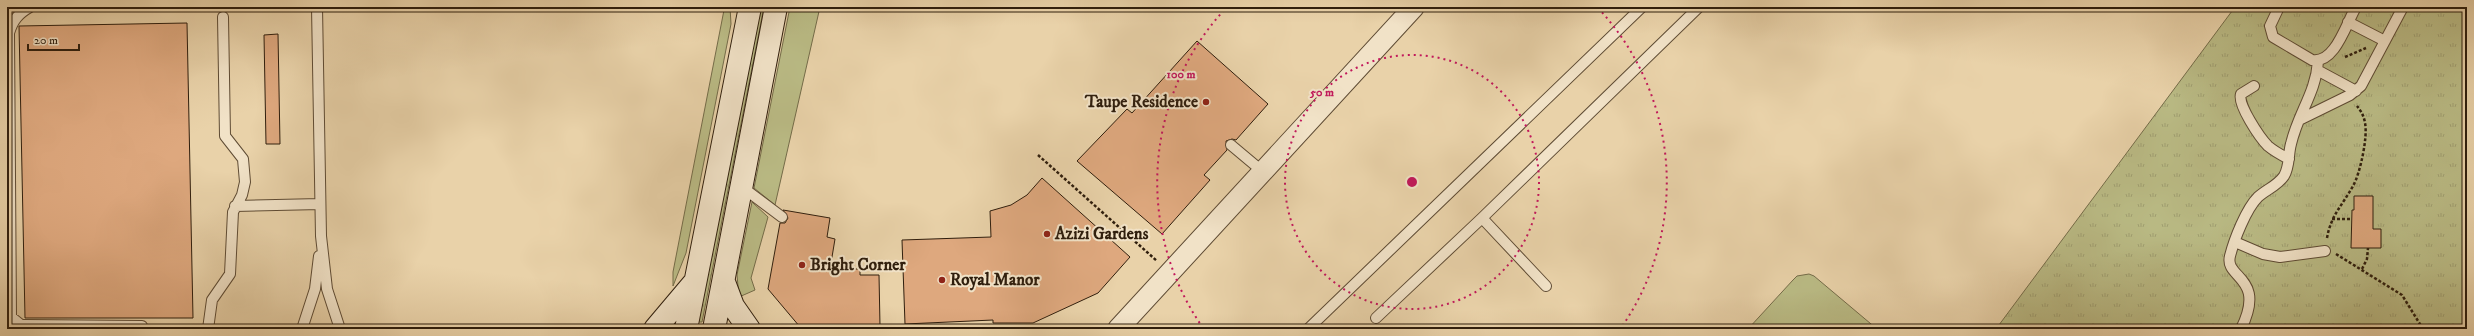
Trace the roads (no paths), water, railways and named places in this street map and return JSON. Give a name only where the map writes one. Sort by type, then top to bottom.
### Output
[{"type":"street","points":[[714,329],[776,7]]},
{"type":"street","points":[[1118,329],[1414,7]]},
{"type":"street","points":[[686,329],[747,10]]},
{"type":"street","points":[[655,329],[696,280]]},
{"type":"street","points":[[724,282],[733,306],[749,329]]},
{"type":"lane","points":[[30,7],[20,13],[12,22],[9,33],[8,312],[20,325],[142,326]]},
{"type":"lane","points":[[317,7],[321,236],[327,289],[340,329]]},
{"type":"lane","points":[[1308,329],[1642,7]]},
{"type":"lane","points":[[1376,318],[1482,218],[1699,7]]},
{"type":"lane","points":[[2279,7],[2270,26],[2273,37],[2306,56],[2321,62],[2353,93]]},
{"type":"lane","points":[[2241,329],[2249,311],[2250,298],[2246,285],[2229,265],[2230,255],[2252,204],[2262,193],[2281,180],[2285,174],[2289,159],[2290,144],[2314,88],[2321,62],[2348,22],[2356,7]]},
{"type":"lane","points":[[2299,120],[2353,93],[2365,80],[2403,7]]},
{"type":"lane","points":[[208,329],[212,300],[228,279],[232,268],[232,218],[235,206],[244,189],[245,165],[243,159],[228,143],[225,136],[223,17]]},
{"type":"lane","points":[[2348,22],[2384,41]]},
{"type":"lane","points":[[2254,86],[2241,94],[2241,105],[2262,140],[2274,151],[2289,159]]},
{"type":"lane","points":[[1231,145],[1262,171]]},
{"type":"lane","points":[[742,187],[782,217]]},
{"type":"lane","points":[[235,206],[320,204]]},
{"type":"lane","points":[[1482,218],[1546,286]]},
{"type":"lane","points":[[302,329],[315,289],[321,236]]},
{"type":"lane","points":[[2235,242],[2263,254],[2280,257],[2325,251]]},
{"type":"place","name":"Taupe Residence","points":[[1206,102]]},
{"type":"place","name":"Azizi Gardens","points":[[1047,234]]},
{"type":"place","name":"Bright Corner","points":[[802,265]]},
{"type":"place","name":"Royal Manor","points":[[942,280]]}]
